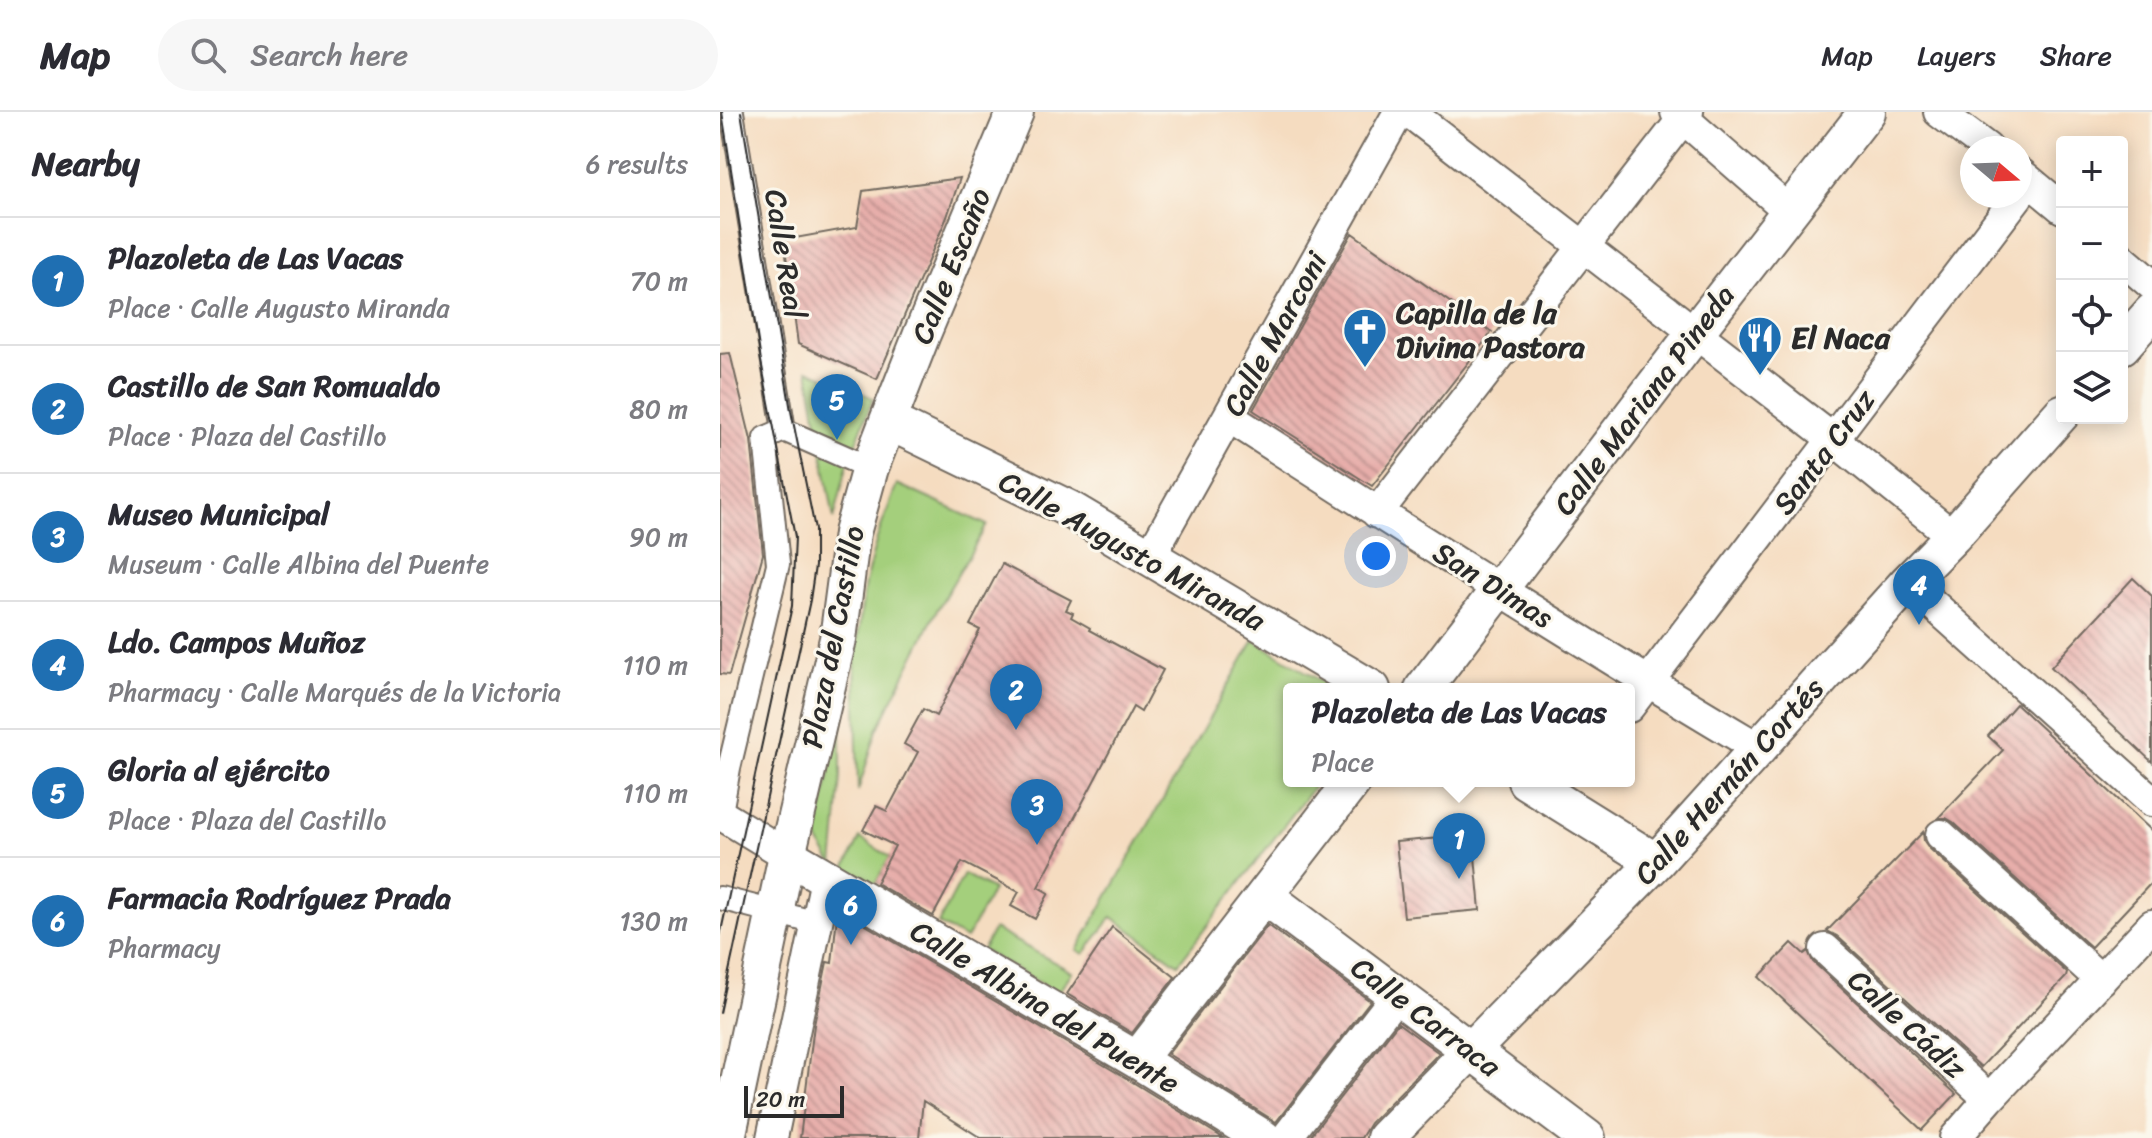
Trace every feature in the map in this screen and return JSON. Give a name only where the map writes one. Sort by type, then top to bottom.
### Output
[{"type":"street","name":"Calle Real","points":[[732,112],[784,430]]},
{"type":"street","name":"Calle Escaño","points":[[888,421],[1015,112]]},
{"type":"street","name":"Calle Marconi","points":[[1150,556],[1399,112]]},
{"type":"street","points":[[1409,112],[1834,440],[1953,536]]},
{"type":"street","name":"Calle Mariana Pineda","points":[[1428,683],[1867,112]]},
{"type":"street","points":[[1939,112],[1971,136]]},
{"type":"street","points":[[1377,513],[1683,114],[1789,211]]},
{"type":"street","points":[[2032,192],[2056,205]]},
{"type":"street","name":"Santa Cruz","points":[[1635,699],[1834,440],[2006,208]]},
{"type":"street","points":[[2128,264],[2152,285]]},
{"type":"street","points":[[2128,339],[2152,312]]},
{"type":"street","name":"San Dimas","points":[[1229,417],[1377,513],[1760,749]]},
{"type":"street","name":"Calle Hernán Cortés","points":[[1385,1138],[1656,862],[2056,420]]},
{"type":"street","name":"Plaza del Castillo","points":[[727,1138],[787,855],[838,639],[852,533],[870,468],[888,421]]},
{"type":"street","name":"Calle Augusto Miranda","points":[[888,421],[1069,509],[1362,683]]},
{"type":"street","points":[[787,855],[720,815],[778,564],[765,438],[784,430],[870,468]]},
{"type":"street","points":[[1908,582],[2152,801]]},
{"type":"street","points":[[1137,1060],[1348,787]]},
{"type":"street","points":[[1565,790],[1656,862]]},
{"type":"street","points":[[1941,835],[2101,980]]},
{"type":"street","name":"Calle Albina del Puente","points":[[787,855],[1137,1060],[1263,1138]]},
{"type":"street","points":[[772,1138],[826,879]]},
{"type":"street","name":"Calle Carraca","points":[[1265,896],[1587,1138]]},
{"type":"street","points":[[720,898],[817,923]]},
{"type":"street","points":[[1955,1138],[2152,925]]},
{"type":"street","name":"Calle Cádiz","points":[[1825,949],[1989,1099]]},
{"type":"street","points":[[1286,1138],[1397,995]]},
{"type":"green space","points":[[808,370],[873,398],[847,466],[834,519]]},
{"type":"green space","points":[[897,484],[987,525],[937,610],[877,730],[858,791],[855,658],[865,583],[877,538]]},
{"type":"green space","points":[[1254,640],[1324,683],[1283,683],[1283,787],[1313,787],[1178,964],[1112,917],[1084,954],[1077,950]]},
{"type":"green space","points":[[841,715],[841,777],[833,866],[817,837]]},
{"type":"green space","points":[[860,838],[890,857],[873,888],[845,869]]},
{"type":"green space","points":[[964,874],[993,890],[966,939],[938,924]]},
{"type":"green space","points":[[994,929],[1072,972],[1058,993],[982,950]]},
{"type":"building","points":[[960,178],[947,217],[877,379],[798,344],[784,240],[857,227],[863,191]]},
{"type":"building","name":"Capilla de la Divina Pastora","points":[[1352,233],[1492,332],[1372,486],[1253,410]]},
{"type":"building","points":[[730,353],[751,440],[763,554],[729,675],[720,674],[720,354]]},
{"type":"building","points":[[1002,564],[1071,600],[1066,610],[1073,613],[1071,617],[1163,670],[1141,712],[1133,707],[1038,887],[1049,893],[1035,919],[1011,906],[1019,892],[962,862],[933,916],[876,883],[895,846],[863,830],[876,806],[887,811],[918,752],[904,744],[923,709],[936,716],[980,630],[970,625]]},
{"type":"building","points":[[2133,578],[2152,596],[2152,762],[2051,667]]},
{"type":"building","points":[[2016,704],[2152,831],[2152,882],[2091,947],[1953,822],[1938,818],[2003,750],[1988,736]]},
{"type":"building","points":[[1923,832],[1929,848],[2067,973],[1981,1067],[1837,936],[1827,931]]},
{"type":"building","points":[[1473,835],[1480,910],[1404,917],[1396,842]]},
{"type":"building","points":[[845,913],[1223,1138],[981,1138],[923,1101],[919,1138],[800,1138],[814,1025],[827,962],[832,963],[837,916]]},
{"type":"building","points":[[1268,925],[1370,1001],[1276,1122],[1168,1054]]},
{"type":"building","points":[[1112,927],[1175,977],[1132,1033],[1067,994]]},
{"type":"building","points":[[1792,943],[1804,954],[1808,951],[1813,962],[1956,1094],[1922,1130],[1759,977]]},
{"type":"building","points":[[1398,1023],[1439,1053],[1370,1123],[1361,1138],[1309,1138]]},
{"type":"tram line","points":[[720,936],[792,606],[795,537],[761,361],[722,112]]},
{"type":"tram line","points":[[720,1013],[815,566],[815,529],[791,411],[741,112]]},
{"type":"place","name":"Capilla de la Divina Pastora","points":[[1365,369]]},
{"type":"place","name":"El Naca","points":[[1760,377]]},
{"type":"place","name":"Gloria al ejército","points":[[837,440]]},
{"type":"place","name":"Ldo. Campos Muñoz","points":[[1919,625]]},
{"type":"place","name":"Castillo de San Romualdo","points":[[1016,730]]},
{"type":"place","name":"Museo Municipal","points":[[1037,845]]},
{"type":"place","name":"Plazoleta de Las Vacas","points":[[1459,879]]},
{"type":"place","name":"Farmacia Rodríguez Prada","points":[[851,945]]}]
